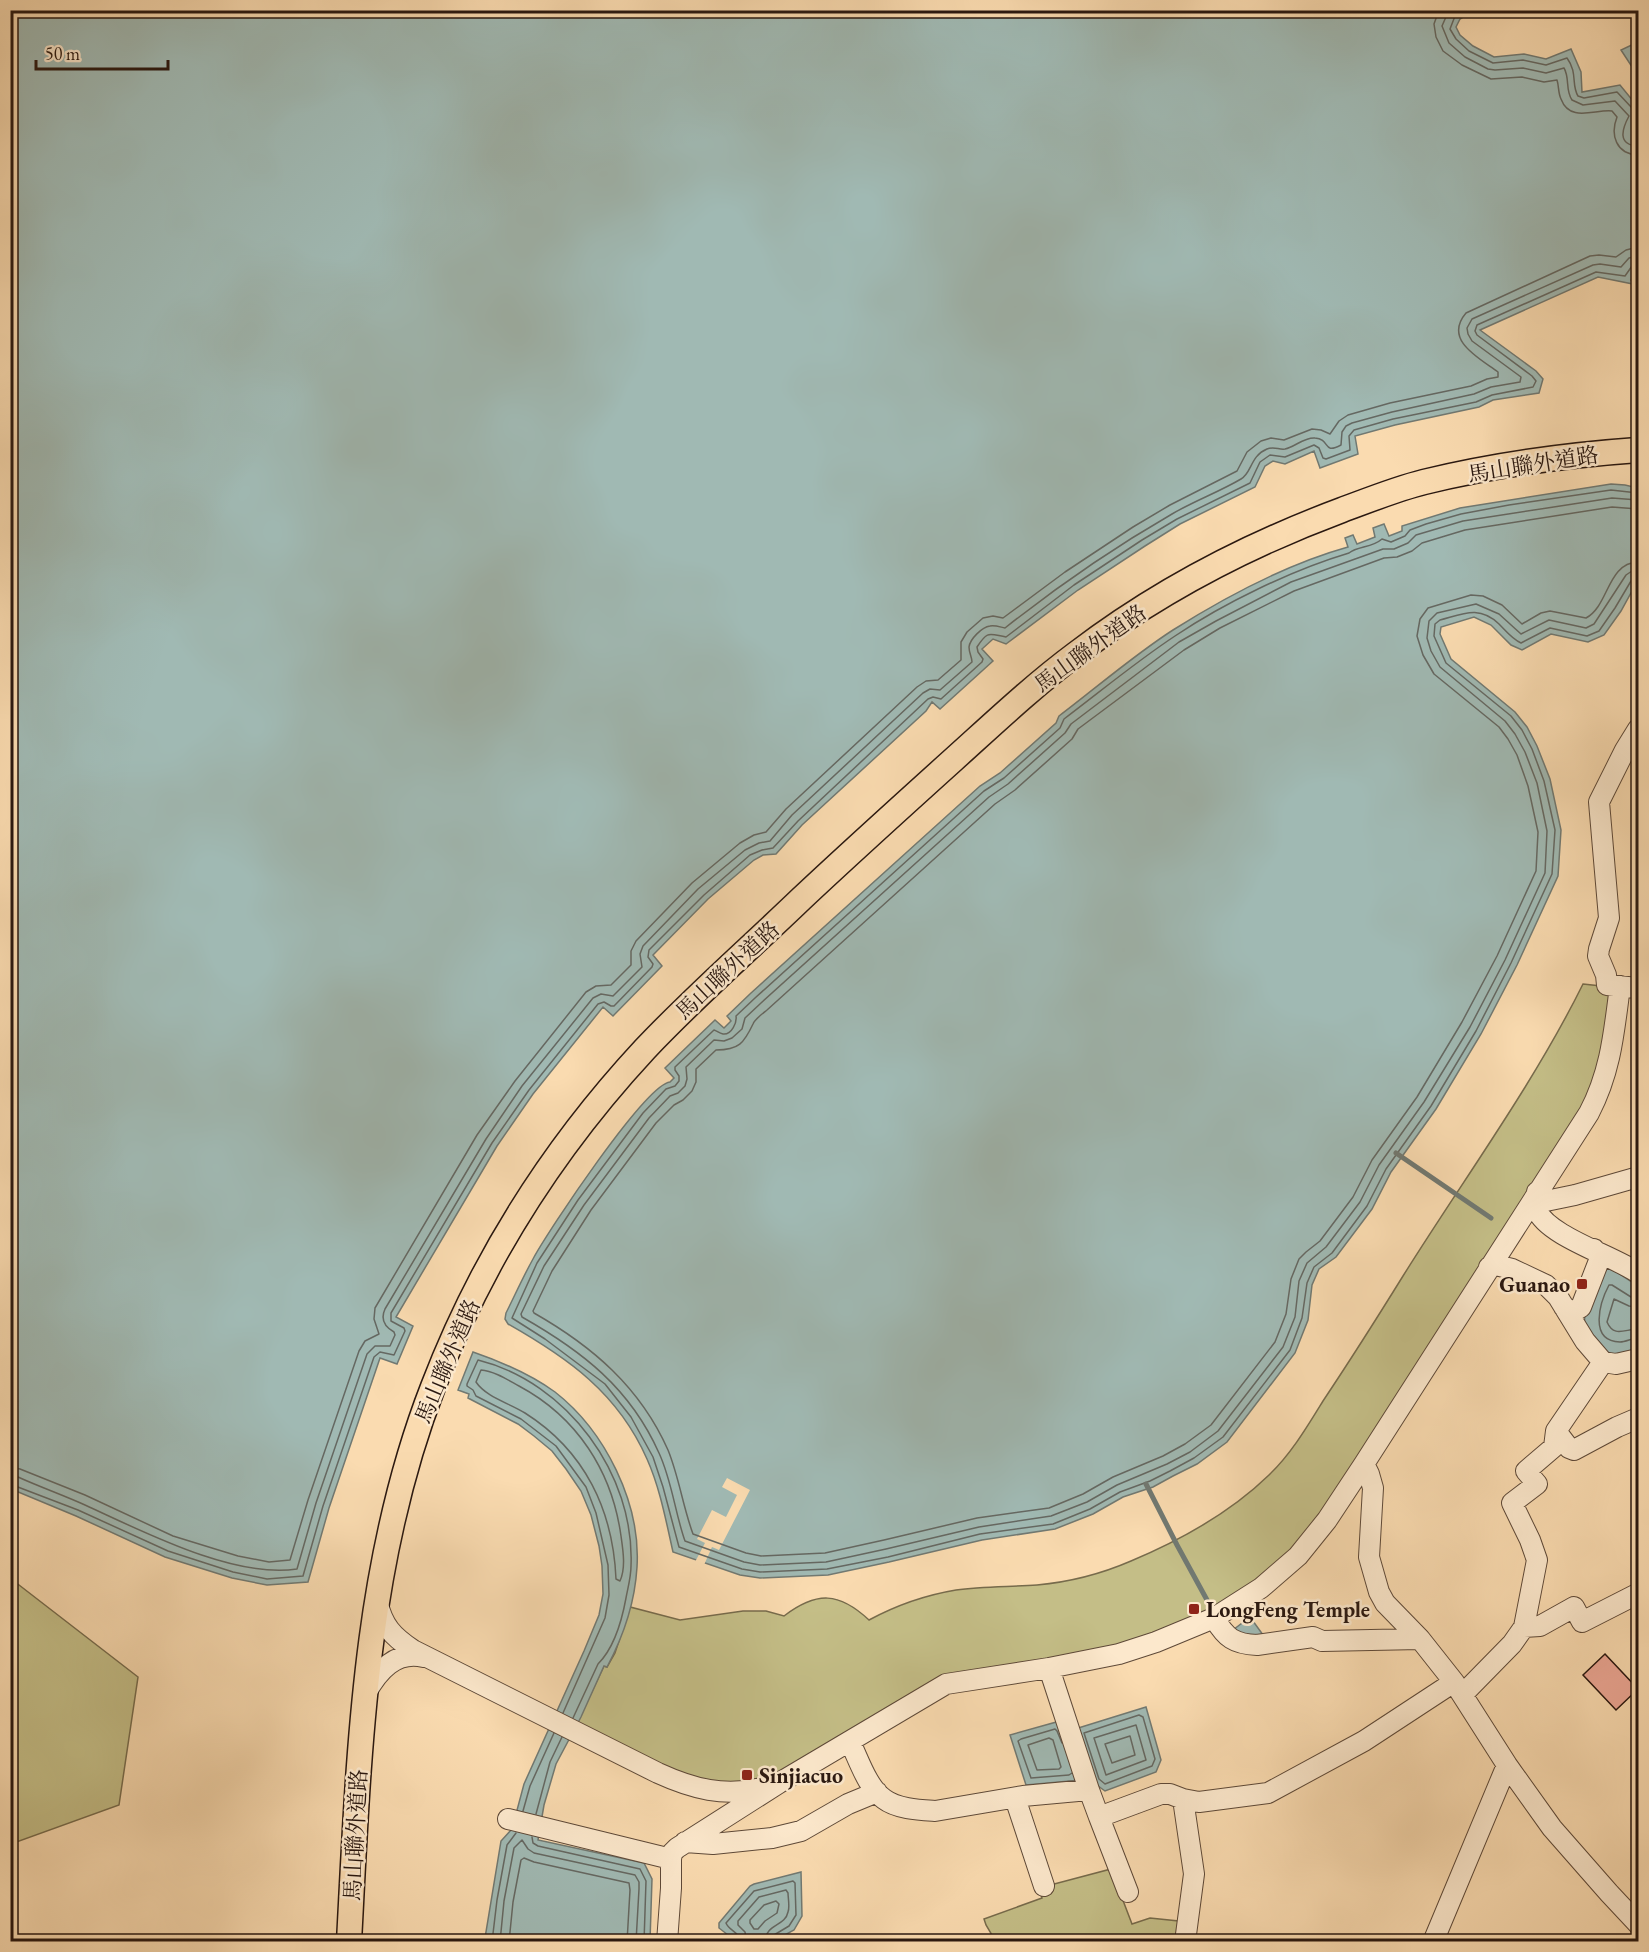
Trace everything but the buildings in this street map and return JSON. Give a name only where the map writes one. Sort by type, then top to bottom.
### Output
[{"type":"main road","name":"馬山聯外道路","points":[[349,1941],[361,1723],[376,1599],[385,1549],[420,1421],[441,1366],[500,1245],[559,1153],[610,1088],[674,1020],[956,758],[1052,672],[1106,632],[1148,605],[1197,576],[1298,527],[1370,499],[1426,482],[1527,461],[1638,450]]},
{"type":"street","points":[[667,1941],[672,1888],[671,1859],[674,1850],[685,1842],[946,1684],[1049,1668],[1119,1654],[1141,1648],[1214,1618],[1253,1594],[1298,1556],[1327,1520],[1537,1196],[1600,1089],[1629,987],[1607,985],[1606,975],[1598,956],[1609,918],[1599,802],[1638,729]]},
{"type":"street","points":[[1537,1196],[1541,1202],[1638,1177]]},
{"type":"street","points":[[1537,1196],[1536,1208],[1548,1225],[1558,1232],[1638,1269]]},
{"type":"street","points":[[1564,1307],[1571,1311],[1581,1306],[1600,1258],[1594,1249]]},
{"type":"street","points":[[1489,1268],[1496,1265],[1512,1269],[1546,1285],[1558,1297],[1585,1341],[1603,1362],[1616,1364],[1638,1359]]},
{"type":"street","points":[[1099,1817],[1161,1794],[1170,1794],[1199,1802],[1268,1793],[1458,1688],[1512,1644],[1524,1627],[1537,1560],[1512,1503],[1537,1484],[1526,1471],[1554,1447],[1556,1431],[1603,1362]]},
{"type":"street","points":[[1556,1431],[1569,1448],[1574,1450],[1638,1418]]},
{"type":"street","points":[[1364,1464],[1370,1474],[1373,1488],[1368,1548],[1375,1580],[1385,1603],[1420,1639],[1458,1688],[1507,1765],[1552,1828],[1638,1924]]},
{"type":"street","points":[[1524,1627],[1540,1626],[1574,1607],[1582,1622],[1637,1594],[1638,1597]]},
{"type":"street","points":[[376,1599],[383,1622],[402,1643]]},
{"type":"street","points":[[1214,1618],[1229,1638],[1239,1644],[1247,1645],[1313,1637],[1322,1641],[1420,1639]]},
{"type":"street","points":[[369,1657],[373,1646],[382,1637],[389,1636],[434,1661],[676,1781],[708,1791],[737,1793],[779,1783]]},
{"type":"street","points":[[364,1696],[379,1672],[403,1656],[413,1655],[434,1661]]},
{"type":"street","points":[[1049,1668],[1089,1790],[1128,1892]]},
{"type":"street","points":[[850,1742],[871,1785],[884,1799],[892,1803],[935,1811],[1015,1798],[1089,1790]]},
{"type":"street","points":[[1433,1941],[1507,1765]]},
{"type":"street","points":[[685,1842],[713,1845],[772,1838],[801,1831],[848,1804],[877,1792]]},
{"type":"street","points":[[1015,1798],[1044,1886]]},
{"type":"street","points":[[1183,1799],[1194,1874],[1185,1941]]},
{"type":"street","points":[[508,1820],[671,1859]]},
{"type":"shaded area","points":[[1583,984],[1610,987],[1608,1066],[1310,1542],[1195,1628],[946,1684],[779,1783],[721,1793],[574,1729],[604,1666],[607,1667],[615,1653],[630,1607],[680,1620],[743,1611],[766,1611],[784,1616],[807,1602],[828,1598],[848,1604],[869,1620],[889,1610],[945,1592],[1049,1584],[1097,1574],[1168,1544],[1238,1502],[1277,1467],[1305,1430],[1520,1095]]},
{"type":"shaded area","points":[[10,1578],[138,1677],[119,1805],[11,1844]]},
{"type":"shaded area","points":[[1111,1869],[1132,1924],[1150,1918],[1188,1922],[1185,1941],[996,1942],[986,1925],[984,1919],[1042,1898],[1039,1888]]},
{"type":"water","points":[[10,11],[1473,11],[1460,19],[1456,27],[1460,35],[1473,46],[1494,57],[1524,54],[1546,59],[1571,49],[1581,72],[1582,92],[1620,85],[1638,107],[1638,127],[1634,132],[1638,133],[1638,265],[1631,280],[1638,285],[1598,277],[1480,330],[1536,371],[1543,379],[1539,393],[1493,400],[1479,407],[1355,436],[1358,454],[1320,468],[1314,451],[1285,464],[1273,461],[1265,466],[1255,487],[1180,524],[1145,546],[1078,590],[1006,644],[993,639],[982,649],[993,661],[940,709],[932,702],[926,711],[802,825],[776,854],[763,855],[754,860],[708,899],[653,955],[662,966],[613,1016],[603,1007],[533,1094],[497,1146],[396,1317],[413,1326],[397,1364],[380,1358],[329,1508],[308,1582],[267,1585],[232,1578],[165,1557],[11,1489]]},
{"type":"water","points":[[1638,42],[1638,76],[1621,50]]},
{"type":"water","points":[[1611,484],[1638,488],[1638,580],[1621,611],[1604,635],[1588,642],[1551,634],[1522,650],[1511,645],[1491,625],[1474,617],[1441,627],[1440,634],[1451,659],[1515,712],[1527,727],[1537,746],[1550,779],[1561,830],[1558,876],[1517,965],[1481,1034],[1436,1109],[1391,1172],[1372,1209],[1336,1257],[1319,1269],[1312,1285],[1308,1320],[1295,1353],[1227,1442],[1197,1464],[1153,1487],[1123,1497],[1093,1514],[1055,1529],[982,1540],[828,1575],[760,1578],[740,1575],[673,1552],[652,1470],[635,1436],[621,1415],[606,1396],[571,1364],[508,1324],[505,1319],[533,1259],[576,1191],[640,1107],[658,1089],[674,1078],[665,1068],[715,1020],[724,1028],[731,1021],[727,1016],[751,993],[980,786],[1000,773],[1056,723],[1059,716],[1173,630],[1258,582],[1303,562],[1348,547],[1345,538],[1353,535],[1357,544],[1375,537],[1373,528],[1384,524],[1389,536],[1402,531],[1402,526],[1460,508]]},
{"type":"water","points":[[1603,1263],[1638,1286],[1638,1350],[1623,1356],[1605,1353],[1584,1327],[1585,1314]]},
{"type":"water","points":[[473,1352],[526,1374],[555,1392],[573,1408],[604,1448],[626,1494],[637,1543],[636,1580],[631,1606],[613,1656],[607,1667],[604,1666],[556,1764],[544,1805],[538,1840],[644,1863],[652,1879],[650,1941],[487,1942],[485,1938],[501,1841],[512,1829],[524,1784],[599,1615],[603,1594],[599,1546],[591,1515],[581,1491],[566,1469],[552,1451],[518,1424],[468,1398],[469,1394],[458,1390]]},
{"type":"water","points":[[1250,1617],[1266,1639],[1229,1633]]},
{"type":"water","points":[[1146,1707],[1161,1760],[1156,1772],[1105,1791],[1094,1783],[1075,1729]]},
{"type":"water","points":[[1060,1721],[1081,1780],[1026,1785],[1010,1735]]},
{"type":"water","points":[[801,1872],[802,1916],[794,1930],[774,1941],[737,1942],[719,1928],[719,1923],[750,1886]]},
{"type":"pier","points":[[727,1478],[750,1490],[719,1550],[712,1547],[704,1565],[695,1562],[705,1543],[697,1539],[712,1510],[726,1517],[737,1495],[722,1487]]},
{"type":"waterway","points":[[1396,1153],[1491,1218]]},
{"type":"waterway","points":[[1146,1484],[1207,1600]]},
{"type":"place","name":"Guanao","points":[[1582,1284]]},
{"type":"place","name":"LongFeng Temple","points":[[1194,1609]]},
{"type":"place","name":"Sinjiacuo","points":[[747,1775]]}]
